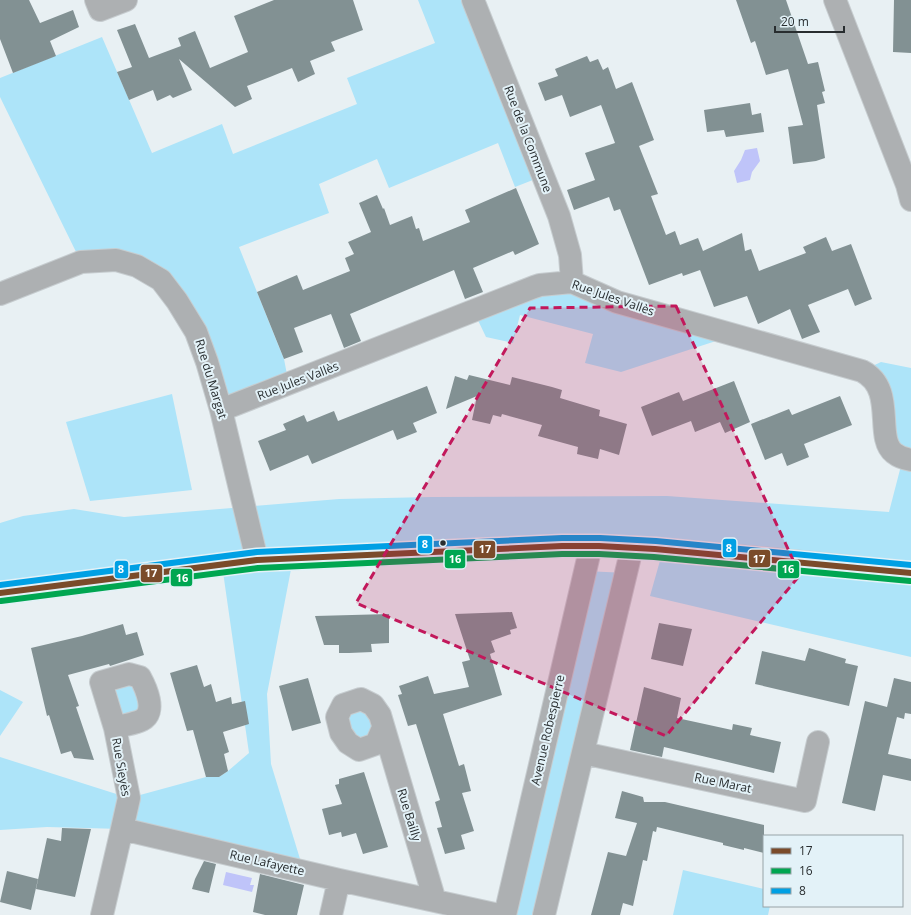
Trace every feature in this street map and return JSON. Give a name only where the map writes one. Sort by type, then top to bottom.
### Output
[{"type":"main road","points":[[0,593],[257,560],[591,546],[779,559],[911,573]]},
{"type":"street","points":[[96,0],[100,10],[126,0]]},
{"type":"street","name":"Rue de la Commune","points":[[473,0],[558,216],[569,250],[572,282]]},
{"type":"street","points":[[835,0],[907,185],[911,200]]},
{"type":"street","name":"Rue du Margat","points":[[0,294],[81,262],[116,260],[137,266],[161,280],[177,301],[196,332],[207,362],[221,410],[257,560]]},
{"type":"street","name":"Rue Jules Vallès","points":[[221,410],[540,285],[572,282],[618,302],[866,373],[874,382],[883,403],[888,444],[893,452],[903,458],[911,460]]},
{"type":"street","name":"Avenue Robespierre","points":[[505,915],[591,546]]},
{"type":"street","points":[[544,915],[632,548]]},
{"type":"street","name":"Rue Sieyès","points":[[114,728],[129,798],[129,830]]},
{"type":"street","name":"Rue Bailly","points":[[383,728],[435,901]]},
{"type":"street","name":"Rue Marat","points":[[583,753],[805,801],[818,742]]},
{"type":"street","points":[[102,915],[129,830]]},
{"type":"street","name":"Rue Lafayette","points":[[129,830],[339,880],[499,915]]},
{"type":"street","points":[[331,915],[339,880]]},
{"type":"highlighted area","points":[[676,306],[800,575],[666,736],[356,603],[530,308]]},
{"type":"shaded area","points":[[418,0],[473,0],[543,176],[515,187],[498,143],[389,188],[377,159],[319,184],[329,213],[239,247],[284,359],[289,385],[221,410],[161,280],[81,262],[0,97],[0,78],[102,37],[152,153],[222,124],[233,154],[357,104],[347,78],[435,43]]},
{"type":"shaded area","points":[[757,148],[760,161],[752,172],[750,180],[737,183],[734,171],[745,150]]},
{"type":"shaded area","points":[[572,282],[719,340],[621,372],[585,363],[593,334],[520,315],[513,343],[486,337],[474,312]]},
{"type":"shaded area","points":[[881,362],[911,368],[911,657],[650,596],[663,550],[293,559],[267,694],[271,764],[304,872],[122,829],[47,827],[0,830],[0,757],[129,798],[206,777],[219,777],[249,753],[222,565],[0,593],[0,523],[23,516],[74,509],[124,517],[339,499],[431,497],[667,496],[889,512],[903,458],[862,371]]},
{"type":"shaded area","points":[[172,394],[192,490],[90,501],[66,422]]},
{"type":"shaded area","points":[[586,571],[626,573],[545,915],[505,915]]},
{"type":"shaded area","points":[[129,674],[150,702],[115,728],[101,682]]},
{"type":"shaded area","points":[[0,690],[23,702],[0,736]]},
{"type":"shaded area","points":[[343,705],[374,707],[376,744],[348,743]]},
{"type":"shaded area","points":[[683,870],[763,889],[763,907],[770,907],[768,915],[673,915]]},
{"type":"shaded area","points":[[226,872],[252,878],[250,885],[254,885],[252,892],[223,885]]},
{"type":"building","points":[[0,0],[29,0],[40,23],[73,10],[79,27],[50,41],[56,56],[13,73],[0,39]]},
{"type":"building","points":[[274,0],[353,0],[363,30],[331,42],[335,51],[310,61],[315,74],[298,82],[292,68],[247,86],[252,99],[235,107],[179,59],[192,90],[173,98],[170,95],[157,101],[153,90],[129,100],[117,72],[132,67],[117,30],[135,24],[149,58],[181,46],[178,38],[195,31],[210,68],[248,52],[234,16]]},
{"type":"building","points":[[736,0],[786,0],[808,64],[818,62],[825,91],[822,92],[825,103],[817,105],[825,158],[816,161],[793,164],[788,127],[803,125],[788,69],[766,75],[755,41],[751,43]]},
{"type":"building","points":[[894,0],[911,0],[911,53],[893,52]]},
{"type":"building","points":[[587,56],[590,62],[598,59],[603,70],[608,67],[616,89],[632,82],[654,140],[639,146],[658,194],[651,196],[666,235],[675,231],[680,245],[698,238],[703,251],[742,233],[745,251],[751,249],[759,271],[806,253],[803,247],[826,237],[832,251],[851,244],[872,299],[855,306],[848,289],[808,305],[820,332],[802,339],[790,309],[758,324],[747,296],[714,307],[700,270],[683,276],[682,273],[649,285],[620,209],[614,211],[609,197],[574,210],[567,190],[595,180],[585,153],[615,143],[601,105],[570,117],[562,95],[545,101],[538,83],[558,76],[555,69]]},
{"type":"building","points":[[750,103],[752,115],[761,113],[764,132],[726,137],[724,130],[707,132],[704,110]]},
{"type":"building","points":[[516,188],[539,244],[515,255],[513,251],[473,268],[483,292],[465,299],[454,270],[350,314],[361,341],[344,348],[331,314],[294,328],[303,352],[284,359],[257,292],[297,275],[303,290],[350,271],[345,258],[354,254],[348,242],[371,232],[359,203],[377,195],[383,209],[384,208],[390,225],[412,216],[416,229],[419,228],[423,241],[470,222],[465,210]]},
{"type":"building","points":[[469,375],[510,385],[512,377],[562,390],[560,398],[600,410],[599,416],[627,424],[619,455],[600,449],[598,459],[577,454],[578,447],[538,436],[542,425],[502,414],[501,417],[493,415],[490,424],[472,420],[477,396],[446,409],[455,376],[467,380]]},
{"type":"building","points":[[734,381],[750,422],[725,433],[720,422],[695,432],[691,421],[652,436],[641,407],[679,392],[683,401]]},
{"type":"building","points":[[427,386],[437,413],[413,423],[417,432],[397,440],[393,430],[312,464],[308,455],[270,471],[258,441],[286,430],[283,424],[304,415],[307,422],[334,411],[338,421]]},
{"type":"building","points":[[840,396],[852,425],[804,444],[809,457],[787,466],[782,453],[765,460],[751,424],[789,409],[792,415]]},
{"type":"building","points":[[512,612],[517,628],[510,630],[511,634],[491,641],[495,652],[490,654],[502,695],[443,714],[459,766],[464,764],[471,791],[462,793],[474,831],[461,835],[465,849],[445,854],[437,828],[442,827],[435,802],[440,800],[416,724],[408,726],[398,695],[402,694],[399,686],[428,676],[434,694],[469,687],[462,662],[470,660],[455,614]]},
{"type":"building","points":[[389,614],[389,643],[371,644],[372,652],[349,653],[339,653],[339,645],[324,645],[315,616]]},
{"type":"building","points":[[659,623],[692,629],[683,666],[651,659]]},
{"type":"building","points":[[123,624],[126,635],[137,632],[144,655],[110,666],[109,664],[68,675],[79,706],[76,707],[94,760],[74,758],[71,751],[61,754],[49,715],[47,716],[31,648],[82,636]]},
{"type":"building","points":[[809,648],[846,659],[845,663],[858,666],[849,706],[755,684],[762,651],[805,661]]},
{"type":"building","points":[[197,665],[204,687],[211,684],[216,702],[231,697],[232,704],[245,701],[249,724],[223,732],[229,752],[224,754],[228,771],[219,777],[206,777],[193,730],[187,731],[170,673]]},
{"type":"building","points":[[308,678],[321,723],[292,731],[279,686]]},
{"type":"building","points":[[894,678],[911,682],[911,714],[905,713],[904,719],[897,717],[888,754],[911,759],[911,781],[883,775],[875,811],[842,803],[865,701],[887,707]]},
{"type":"building","points":[[644,687],[681,698],[677,718],[732,730],[733,724],[752,728],[750,735],[781,742],[774,773],[664,747],[662,757],[630,750]]},
{"type":"building","points":[[364,772],[388,847],[363,854],[356,833],[342,837],[341,832],[329,835],[322,809],[342,804],[335,785],[339,784],[339,779]]},
{"type":"building","points":[[622,791],[643,797],[644,802],[665,802],[764,825],[763,853],[723,845],[723,843],[657,827],[656,832],[653,831],[647,861],[643,860],[633,906],[623,903],[620,915],[591,915],[608,852],[626,856],[637,823],[615,818]]},
{"type":"building","points":[[62,828],[91,829],[75,897],[36,889],[47,838],[61,841]]},
{"type":"building","points":[[204,861],[216,864],[209,893],[192,889]]},
{"type":"building","points":[[7,871],[38,879],[31,910],[0,902]]},
{"type":"building","points":[[260,874],[304,885],[297,915],[265,915],[253,912]]},
{"type":"transit line","name":"8","points":[[0,585],[257,552],[562,538],[600,538],[656,541],[911,565]]},
{"type":"transit line","name":"17","points":[[0,593],[257,560],[562,546],[655,549],[911,573]]},
{"type":"transit line","name":"16","points":[[1,601],[258,568],[562,554],[599,554],[654,557],[910,581]]}]
